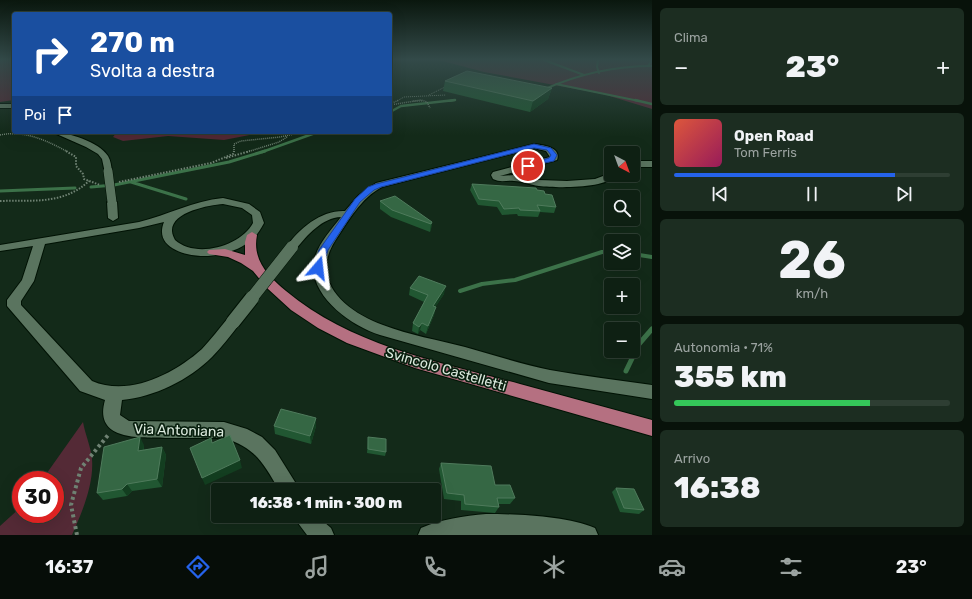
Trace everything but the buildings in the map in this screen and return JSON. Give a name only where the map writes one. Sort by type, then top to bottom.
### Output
[{"type":"main road","points":[[252,236],[249,246],[250,256],[259,271]]},
{"type":"main road","points":[[213,252],[222,252],[239,257],[250,263],[259,271]]},
{"type":"main road","name":"Svincolo Castelletti","points":[[259,271],[275,290],[295,307],[338,333],[392,354],[647,427]]},
{"type":"street","points":[[0,106],[12,106]]},
{"type":"street","points":[[60,134],[100,152],[105,157],[113,218]]},
{"type":"street","points":[[604,178],[578,183],[558,184],[537,183],[509,178],[502,180],[496,177],[496,174],[554,158],[551,150],[534,146],[379,185],[361,197],[348,214],[324,250],[318,268],[321,280],[327,291],[348,313],[365,324],[397,336],[549,376],[652,392]]},
{"type":"street","points":[[640,164],[652,164]]},
{"type":"street","points":[[0,248],[139,225],[161,220],[210,202],[236,203],[246,206],[254,211],[259,218],[259,226],[252,236],[244,242],[230,249],[213,252],[196,252],[181,249],[171,243],[167,233],[162,228],[152,225],[139,225]]},
{"type":"street","points":[[167,233],[168,226],[174,217],[185,210]]},
{"type":"street","points":[[40,241],[28,281],[14,300],[14,306],[86,386],[104,394],[115,395],[143,389],[164,381],[203,356],[217,342],[292,247],[312,225],[336,214],[348,214]]},
{"type":"street","name":"Via Antoniana","points":[[115,395],[110,410],[111,418],[118,425],[129,429],[224,430],[241,435],[256,444],[269,456],[286,483]]},
{"type":"street","points":[[310,523],[324,535]]},
{"type":"street","points":[[428,535],[468,526],[506,523],[549,528],[588,535]]},
{"type":"path","points":[[427,95],[435,93],[445,87]]},
{"type":"path","points":[[442,88],[448,89]]},
{"type":"path","points":[[392,104],[404,96],[446,95]]},
{"type":"path","points":[[392,105],[421,100],[428,102],[430,108]]},
{"type":"path","points":[[0,135],[12,134]]},
{"type":"path","points":[[21,134],[37,138],[69,152],[76,157],[76,166],[83,174],[84,179],[103,185]]},
{"type":"path","points":[[222,159],[233,154],[236,148],[234,144],[241,141],[263,140],[295,134]]},
{"type":"path","points":[[117,182],[176,171],[222,159],[279,142],[290,135]]},
{"type":"path","points":[[0,201],[37,201],[54,199],[72,194],[84,187],[89,181]]},
{"type":"path","points":[[77,535],[71,505],[81,468],[101,442],[118,425]]},
{"type":"shaded area","points":[[0,85],[12,85],[12,100],[0,102]]},
{"type":"shaded area","points":[[554,85],[652,85],[652,109],[603,94]]},
{"type":"shaded area","points":[[115,134],[255,134],[224,140],[168,136],[123,141],[113,137]]},
{"type":"shaded area","points":[[83,422],[92,459],[92,469],[86,498],[72,535],[0,535],[0,526],[12,515],[12,523],[64,523],[64,471],[48,471]]},
{"type":"waterway","points":[[545,89],[555,85]]},
{"type":"waterway","points":[[561,85],[639,101]]},
{"type":"waterway","points":[[392,111],[401,106],[455,100],[449,101]]},
{"type":"waterway","points":[[635,100],[652,104]]},
{"type":"waterway","points":[[264,151],[312,134]]},
{"type":"waterway","points":[[91,187],[114,185],[229,162],[264,151]]},
{"type":"waterway","points":[[131,182],[186,199]]},
{"type":"waterway","points":[[0,191],[75,188]]},
{"type":"waterway","points":[[460,291],[482,284],[515,280],[604,252]]},
{"type":"waterway","points":[[640,255],[652,257]]},
{"type":"waterway","points":[[626,371],[639,344],[652,329]]},
{"type":"route","points":[[318,268],[324,250],[358,200],[371,189],[379,185],[472,163],[534,146],[549,149],[554,155],[554,158],[552,159],[528,166]]}]
